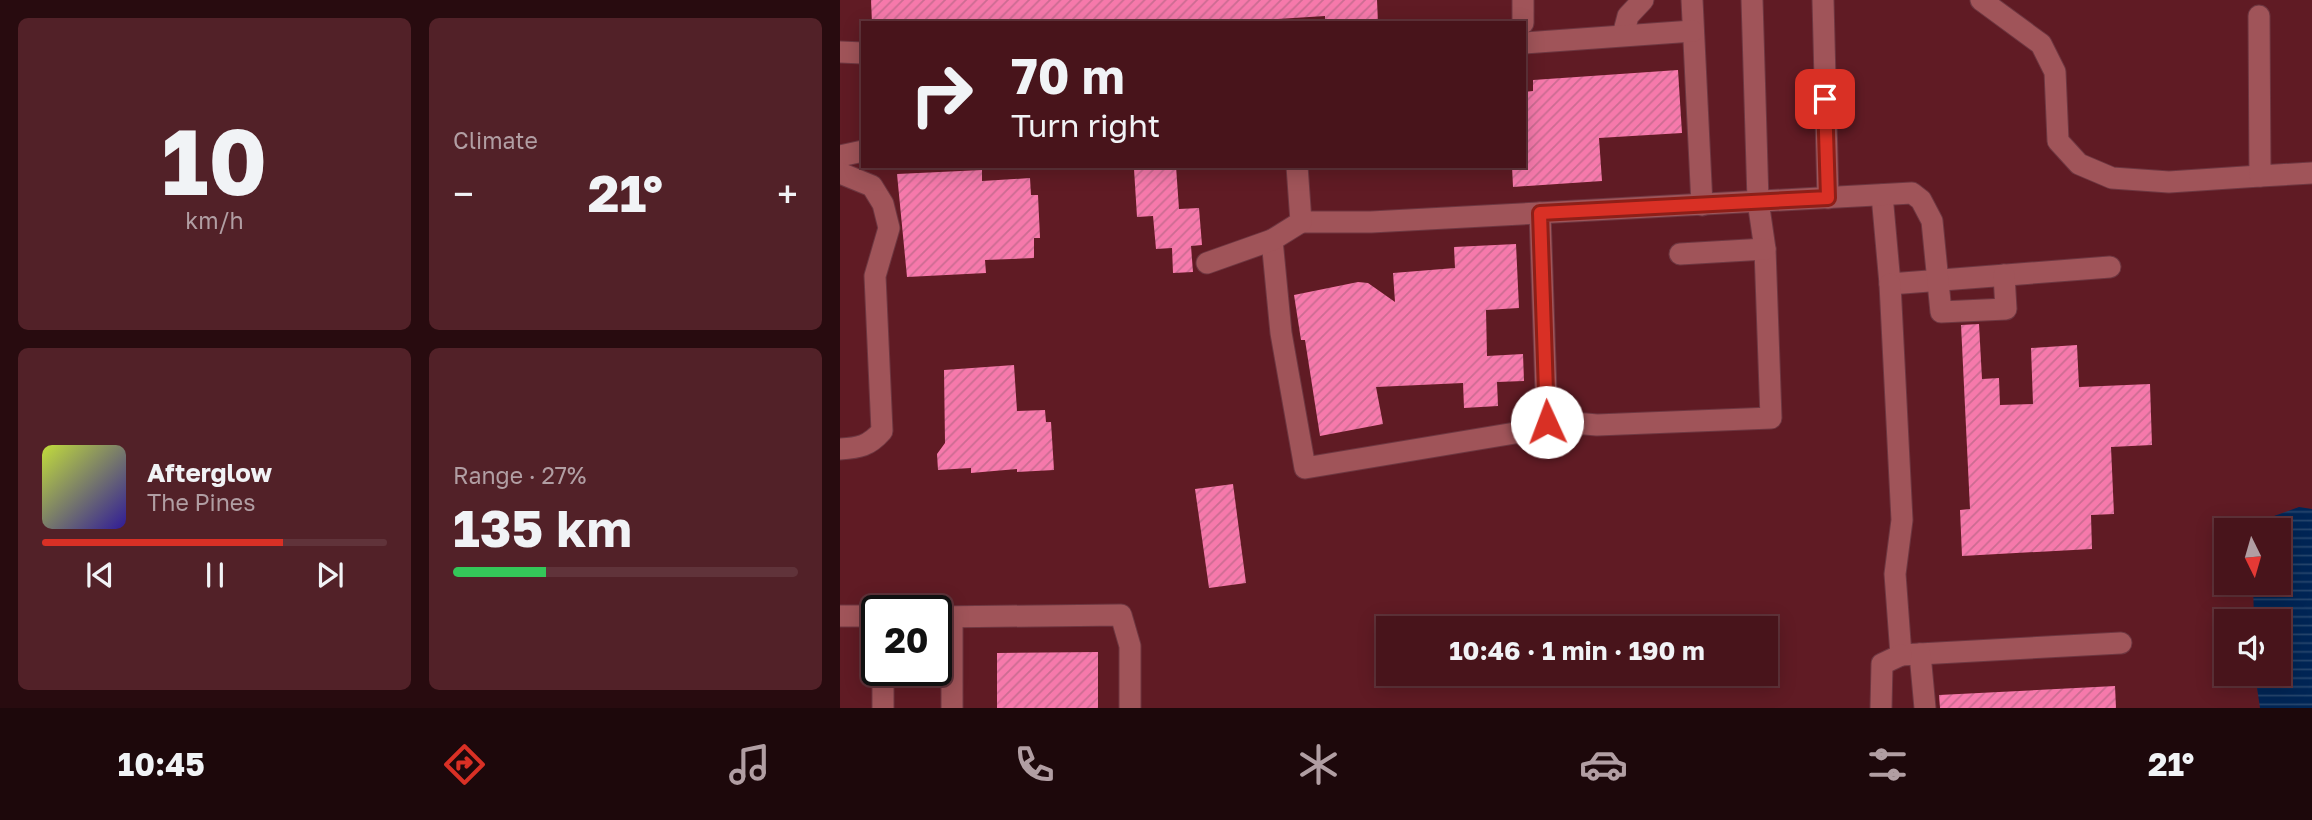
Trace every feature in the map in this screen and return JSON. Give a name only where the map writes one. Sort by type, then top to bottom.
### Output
[{"type":"lane","points":[[1523,0],[1523,21]]},
{"type":"lane","points":[[1623,35],[1629,16],[1643,0]]},
{"type":"lane","points":[[1692,0],[1702,205]]},
{"type":"lane","points":[[1272,240],[1282,333],[1306,468],[1515,432],[1547,422],[1574,421],[1597,425],[1771,418],[1765,249],[1758,201],[1752,0]]},
{"type":"lane","points":[[1823,0],[1828,198]]},
{"type":"lane","points":[[1980,0],[2040,44],[2055,72],[2058,141],[2079,164],[2112,178],[2169,182],[2312,173]]},
{"type":"lane","points":[[2259,16],[2260,176]]},
{"type":"lane","points":[[1526,43],[1693,31]]},
{"type":"lane","points":[[840,52],[861,53]]},
{"type":"lane","points":[[840,156],[861,151]]},
{"type":"lane","points":[[1297,168],[1301,222]]},
{"type":"lane","points":[[840,173],[872,187],[883,204],[889,228],[876,276],[882,431],[872,443],[858,448],[840,449]]},
{"type":"lane","points":[[1207,263],[1272,240],[1301,222],[1371,222],[1912,193],[1921,200],[1932,221],[1941,312],[2006,309],[2004,275]]},
{"type":"lane","points":[[1882,195],[1890,284],[1902,520],[1895,574],[1910,654],[1925,708]]},
{"type":"lane","points":[[1540,213],[1547,422]]},
{"type":"lane","points":[[1680,254],[1765,249]]},
{"type":"lane","points":[[1890,284],[2110,267]]},
{"type":"lane","points":[[952,617],[1121,615],[1130,646],[1130,708]]},
{"type":"lane","points":[[840,616],[861,616]]},
{"type":"lane","points":[[1881,708],[1882,663],[1910,654],[2121,643]]},
{"type":"lane","points":[[883,686],[883,708]]},
{"type":"lane","points":[[950,686],[952,708]]},
{"type":"water","points":[[2299,507],[2312,509],[2312,708],[2260,708],[2257,686],[2291,686],[2291,609],[2254,609],[2253,595],[2291,595],[2291,518],[2272,518]]},
{"type":"building","points":[[871,0],[1377,0],[1378,21],[1325,21],[1325,16],[1248,21],[872,21]]},
{"type":"building","points":[[1678,70],[1682,133],[1599,138],[1602,181],[1513,187],[1512,168],[1526,168],[1526,92],[1533,91],[1533,80]]},
{"type":"building","points":[[1176,168],[1179,209],[1199,208],[1202,245],[1191,246],[1193,272],[1173,273],[1172,248],[1156,249],[1153,216],[1137,217],[1134,169]]},
{"type":"building","points":[[982,170],[982,181],[1030,178],[1031,195],[1038,195],[1040,238],[1034,238],[1034,258],[985,260],[986,273],[907,277],[897,174]]},
{"type":"building","points":[[1516,244],[1519,308],[1486,310],[1487,356],[1523,354],[1524,381],[1497,382],[1498,406],[1464,408],[1463,383],[1376,387],[1383,424],[1320,436],[1305,340],[1301,340],[1294,295],[1358,282],[1368,283],[1395,302],[1393,273],[1455,268],[1454,247]]},
{"type":"building","points":[[1979,324],[1982,379],[1999,378],[2000,405],[2033,404],[2031,348],[2077,345],[2079,387],[2150,384],[2152,445],[2111,447],[2114,514],[2091,515],[2092,549],[1962,556],[1960,510],[1970,509],[1961,325]]},
{"type":"building","points":[[1014,365],[1017,411],[1045,410],[1046,422],[1051,422],[1054,470],[1017,472],[1017,469],[971,473],[971,468],[938,470],[937,454],[945,443],[944,370]]},
{"type":"building","points":[[1233,484],[1246,583],[1209,588],[1195,489]]},
{"type":"building","points":[[1098,652],[1098,708],[997,708],[997,653]]},
{"type":"building","points":[[2115,686],[2116,708],[1940,708],[1939,695]]},
{"type":"route","points":[[1547,422],[1540,213],[1828,198],[1825,99]]}]
